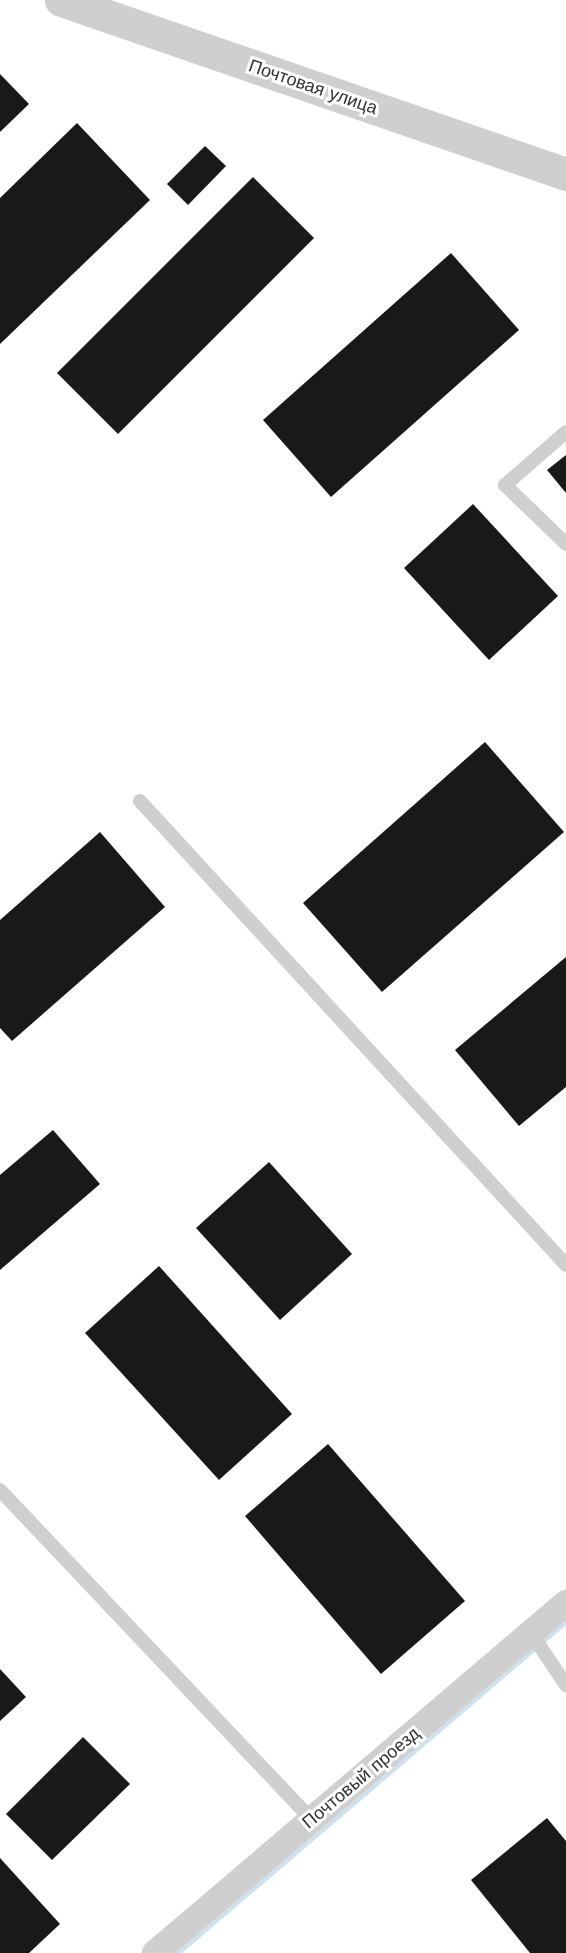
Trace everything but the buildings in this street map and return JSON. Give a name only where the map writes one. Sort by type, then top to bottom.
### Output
[{"type":"street","name":"Почтовая улица","points":[[61,0],[566,174]]},
{"type":"street","name":"Почтовый проезд","points":[[155,1953],[566,1603]]},
{"type":"lane","points":[[566,432],[504,485],[566,544]]},
{"type":"lane","points":[[140,801],[566,1264]]},
{"type":"lane","points":[[0,1490],[312,1820]]},
{"type":"lane","points":[[531,1633],[566,1685]]},
{"type":"waterway","points":[[176,1953],[566,1620]]}]
